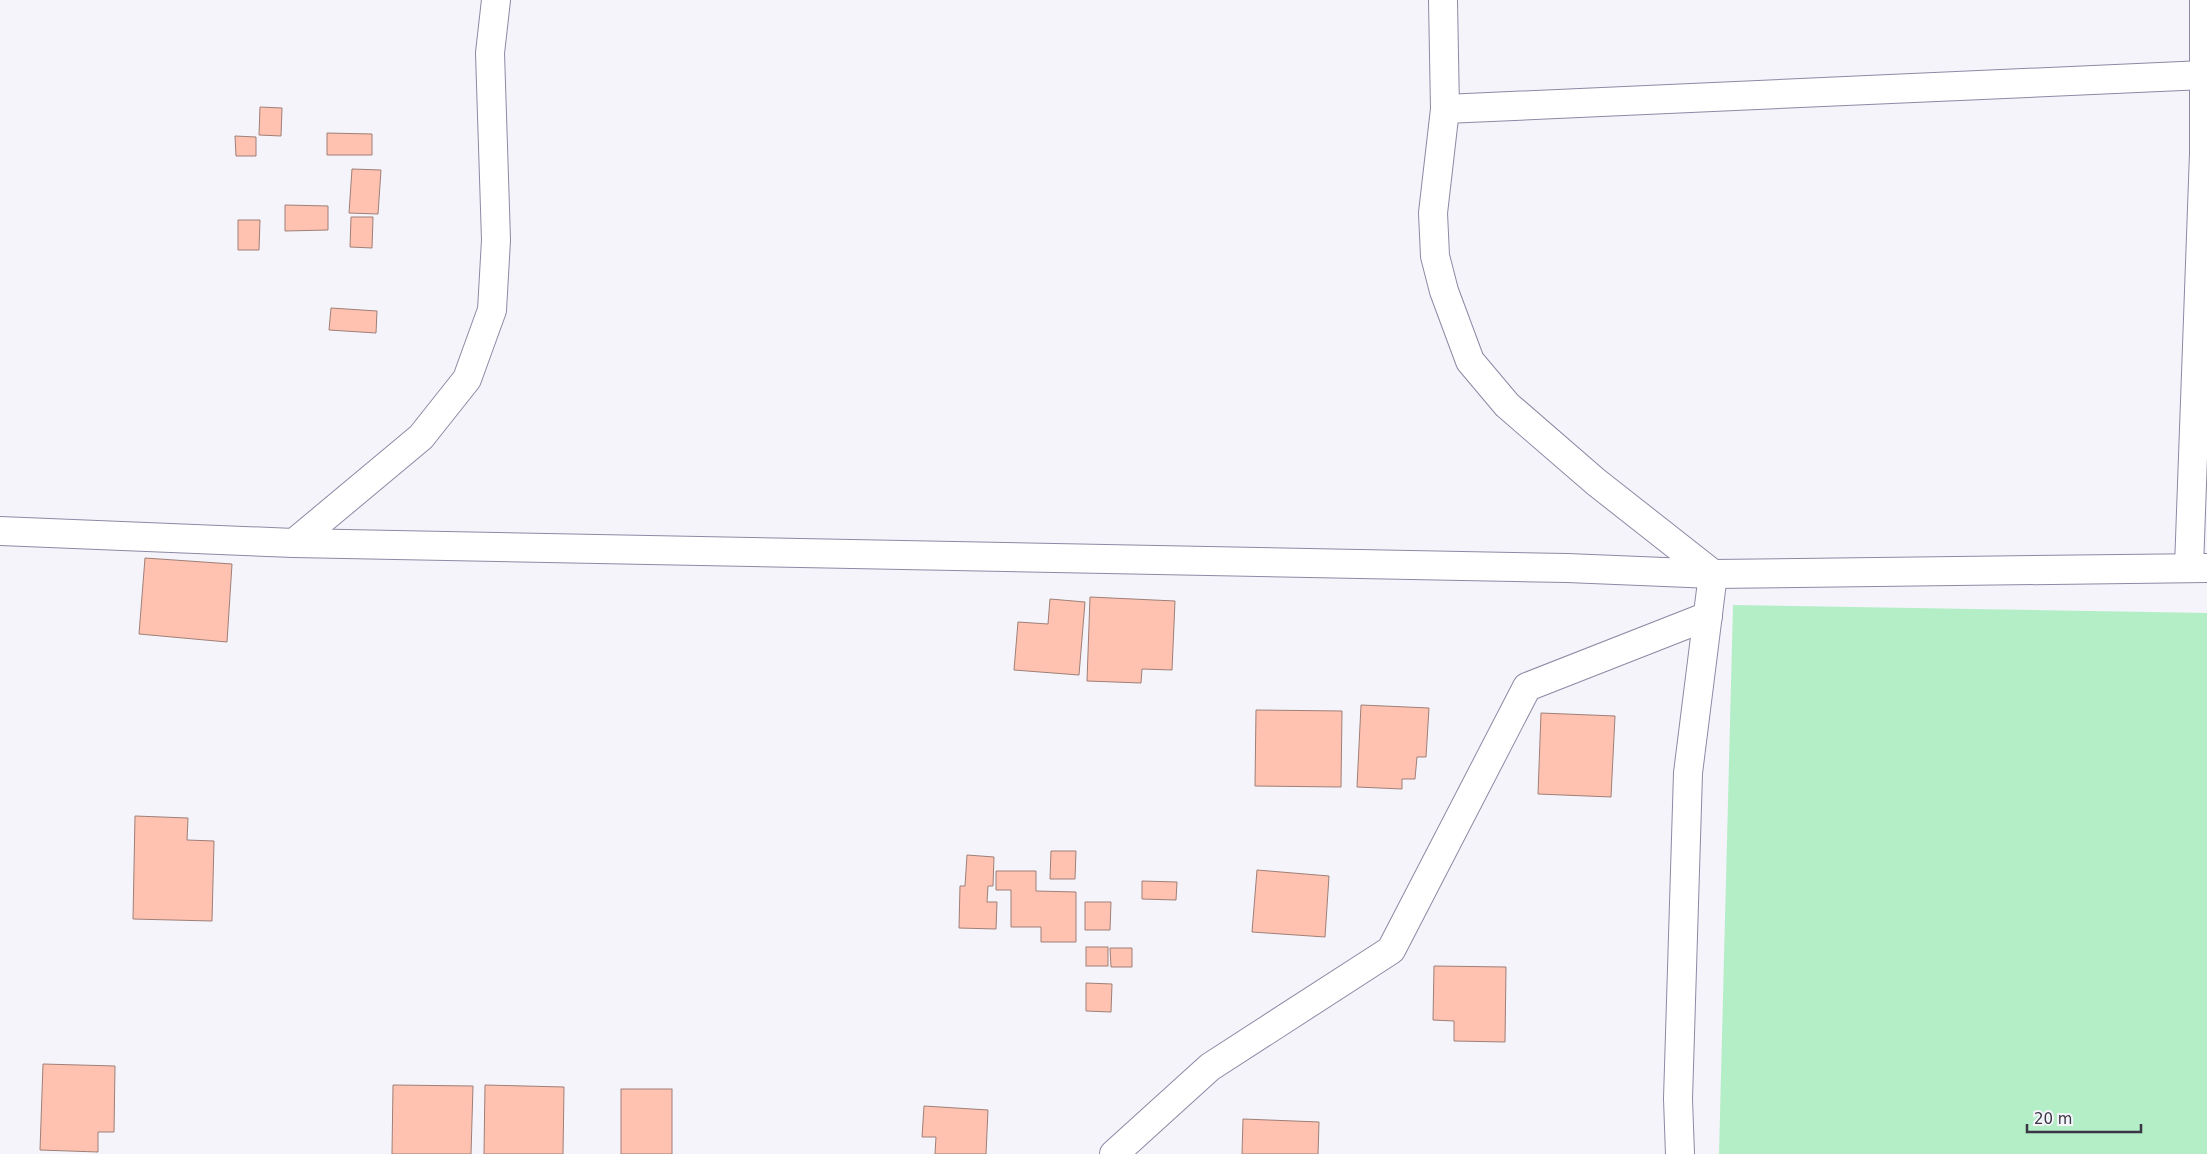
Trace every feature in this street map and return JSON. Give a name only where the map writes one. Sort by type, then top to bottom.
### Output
[{"type":"street","points":[[294,543],[422,437],[467,379],[492,310],[496,240],[490,53],[496,0]]},
{"type":"street","points":[[1443,0],[1445,109],[1433,213],[1435,256],[1444,291],[1470,361],[1507,404],[1596,482],[1713,574]]},
{"type":"street","points":[[0,531],[294,543],[1567,568],[1713,574],[2198,568],[2206,153],[2204,0]]},
{"type":"street","points":[[1445,109],[2204,75]]},
{"type":"street","points":[[1680,1154],[1678,1099],[1688,773],[1713,574]]},
{"type":"street","points":[[1114,1154],[1210,1067],[1391,950],[1527,687],[1708,616]]},
{"type":"green space","points":[[1733,605],[2207,613],[2207,1154],[1719,1154]]},
{"type":"building","points":[[260,107],[282,108],[281,136],[259,135]]},
{"type":"building","points":[[327,133],[372,134],[372,155],[327,155]]},
{"type":"building","points":[[235,136],[256,137],[256,156],[236,156]]},
{"type":"building","points":[[352,169],[381,170],[378,214],[349,213]]},
{"type":"building","points":[[285,205],[328,206],[328,230],[285,231]]},
{"type":"building","points":[[351,217],[373,217],[372,248],[350,247]]},
{"type":"building","points":[[238,220],[260,220],[259,250],[238,250]]},
{"type":"building","points":[[331,308],[377,311],[376,333],[329,330]]},
{"type":"building","points":[[145,558],[232,564],[227,642],[139,634]]},
{"type":"building","points":[[1090,597],[1175,601],[1172,670],[1142,669],[1141,683],[1087,681]]},
{"type":"building","points":[[1050,599],[1085,602],[1079,675],[1014,670],[1018,622],[1048,624]]},
{"type":"building","points":[[1361,705],[1429,708],[1426,757],[1417,757],[1415,779],[1402,779],[1402,789],[1357,787]]},
{"type":"building","points":[[1256,710],[1342,711],[1341,787],[1255,786]]},
{"type":"building","points":[[1541,713],[1615,716],[1611,797],[1538,794]]},
{"type":"building","points":[[135,816],[188,818],[187,840],[214,841],[212,921],[133,919]]},
{"type":"building","points":[[1051,851],[1076,851],[1075,879],[1050,879]]},
{"type":"building","points":[[967,855],[994,857],[993,886],[988,886],[987,902],[997,902],[996,929],[959,928],[960,886],[965,886]]},
{"type":"building","points":[[1257,870],[1329,876],[1325,937],[1252,932]]},
{"type":"building","points":[[996,871],[1036,871],[1036,891],[1076,892],[1076,942],[1041,942],[1041,927],[1011,927],[1011,890],[996,890]]},
{"type":"building","points":[[1142,881],[1177,882],[1176,900],[1142,899]]},
{"type":"building","points":[[1085,902],[1111,902],[1110,930],[1085,930]]},
{"type":"building","points":[[1086,947],[1108,947],[1108,966],[1086,966]]},
{"type":"building","points":[[1110,948],[1132,948],[1132,967],[1111,967]]},
{"type":"building","points":[[1434,966],[1506,967],[1505,1042],[1454,1041],[1454,1021],[1433,1020]]},
{"type":"building","points":[[1086,983],[1112,984],[1111,1012],[1086,1011]]},
{"type":"building","points":[[43,1064],[115,1066],[114,1132],[98,1132],[98,1152],[40,1150]]},
{"type":"building","points":[[393,1085],[473,1086],[471,1154],[392,1154]]},
{"type":"building","points":[[485,1085],[564,1087],[563,1154],[484,1154]]},
{"type":"building","points":[[621,1089],[672,1089],[672,1154],[621,1154]]},
{"type":"building","points":[[924,1106],[988,1110],[986,1154],[935,1154],[936,1137],[922,1137]]},
{"type":"building","points":[[1243,1119],[1319,1122],[1318,1154],[1242,1154]]}]
